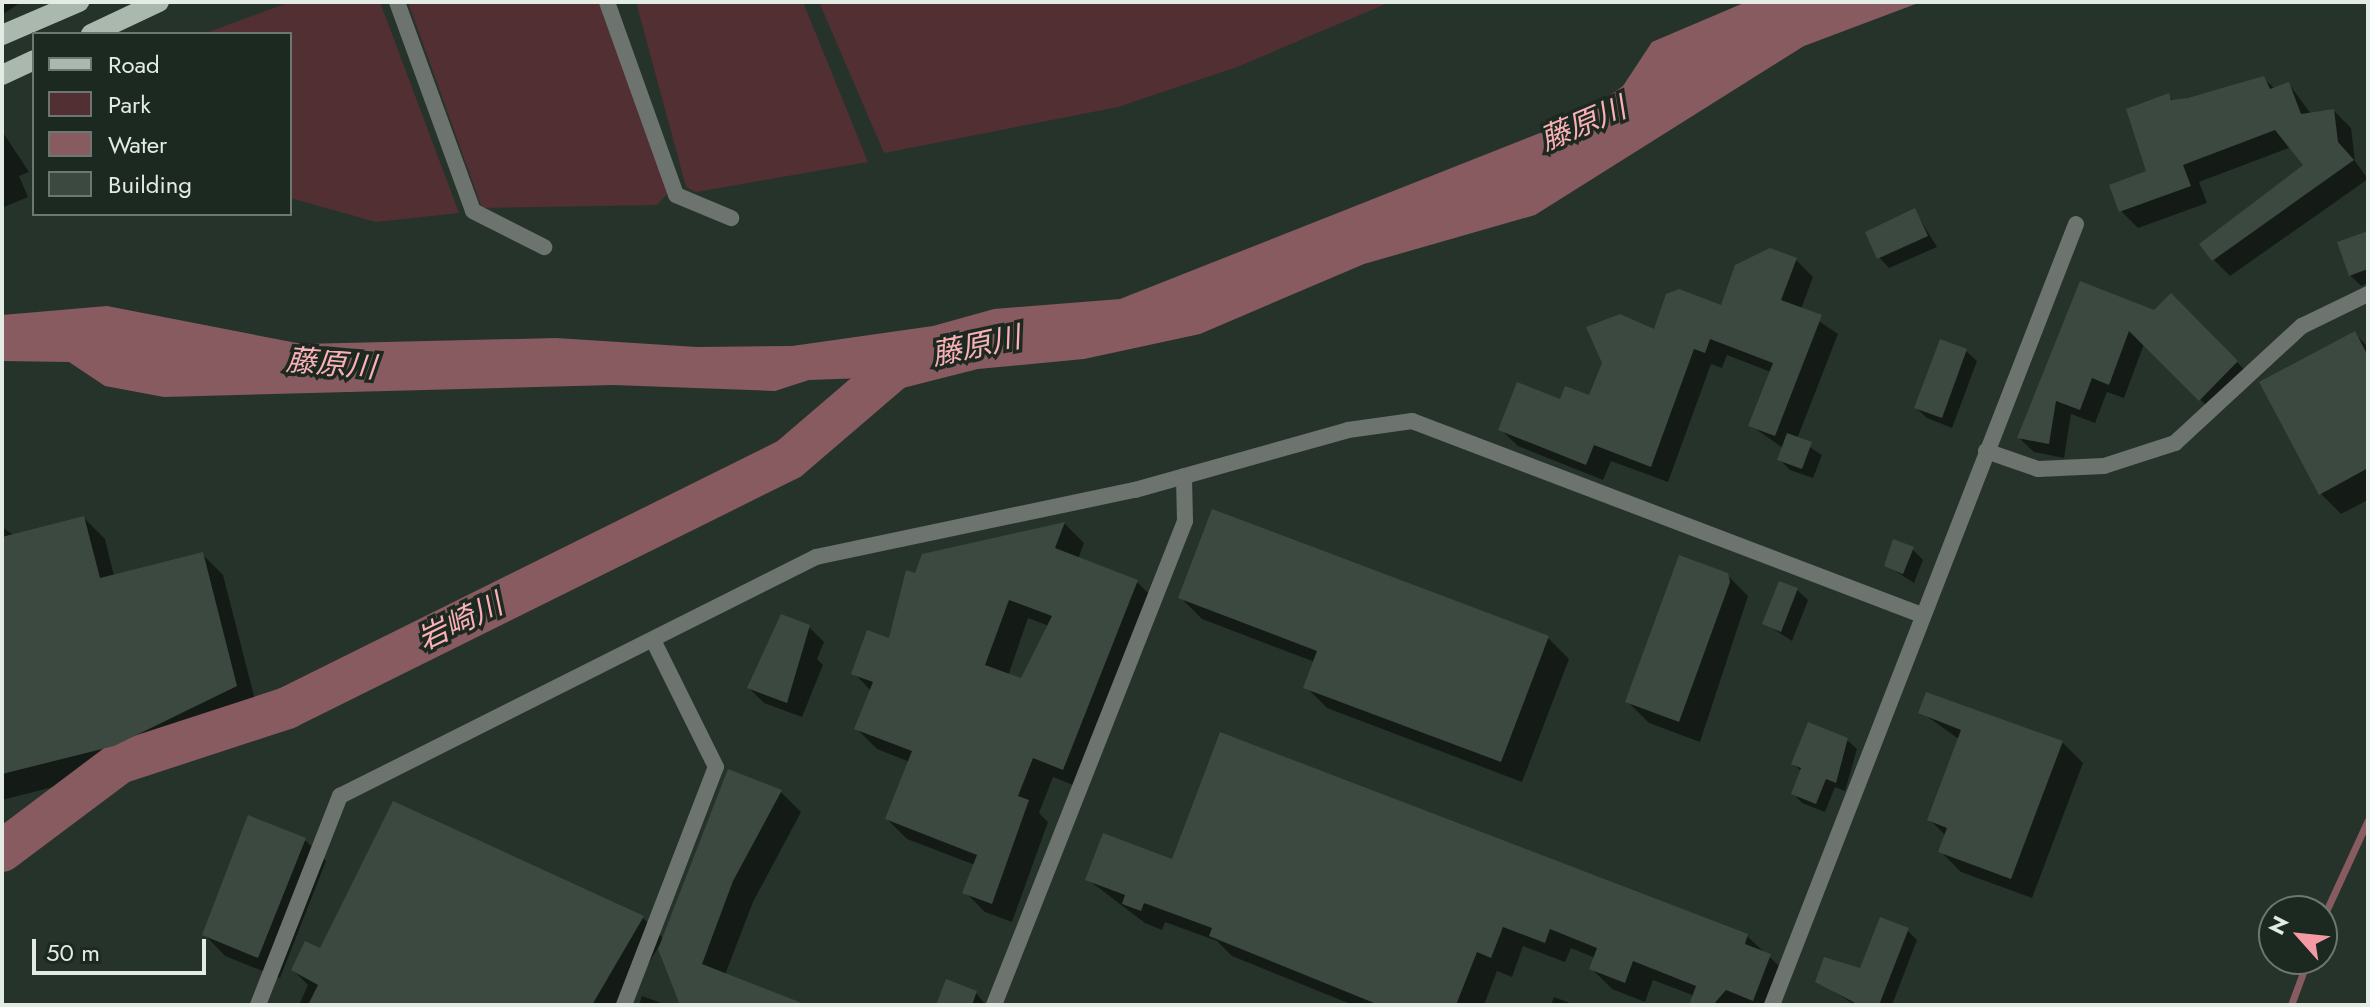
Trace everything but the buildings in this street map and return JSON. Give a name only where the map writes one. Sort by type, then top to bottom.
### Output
[{"type":"main road","points":[[2,35],[79,2]]},
{"type":"main road","points":[[95,32],[159,2]]},
{"type":"main road","points":[[2,75],[32,61]]},
{"type":"street","points":[[397,2],[473,211],[544,247]]},
{"type":"street","points":[[607,2],[676,195],[731,218]]},
{"type":"street","points":[[1772,1005],[2076,224]]},
{"type":"street","points":[[1986,451],[2038,469],[2078,467],[2175,443],[2302,326],[2368,294]]},
{"type":"street","points":[[258,1005],[340,796],[816,557],[1184,476],[1348,430],[1412,421],[1922,615]]},
{"type":"street","points":[[994,1005],[1185,521],[1184,476]]},
{"type":"street","points":[[624,1005],[716,767],[653,640]]},
{"type":"green space","points":[[380,2],[459,213],[376,222],[292,199],[292,32],[208,32],[285,4]]},
{"type":"green space","points":[[408,2],[602,2],[672,189],[657,205],[482,208]]},
{"type":"green space","points":[[636,2],[803,2],[868,162],[696,192],[686,187]]},
{"type":"green space","points":[[819,2],[1388,3],[1237,67],[1118,107],[884,153]]},
{"type":"water","name":"藤原川","points":[[1746,2],[1921,2],[1804,46],[1535,215],[1364,264],[1200,334],[1084,359],[978,369],[899,389],[865,378],[809,380],[775,391],[613,385],[164,397],[105,386],[69,362],[2,361],[2,315],[107,306],[302,344],[556,338],[697,347],[792,346],[933,326],[994,309],[1120,299],[1578,118],[1623,86],[1652,42]]},
{"type":"waterway","name":"岩崎川","points":[[2,851],[119,763],[287,708],[789,459],[902,362]]},
{"type":"waterway","points":[[2334,895],[2368,820]]},
{"type":"waterway","points":[[2291,1005],[2302,975]]}]
